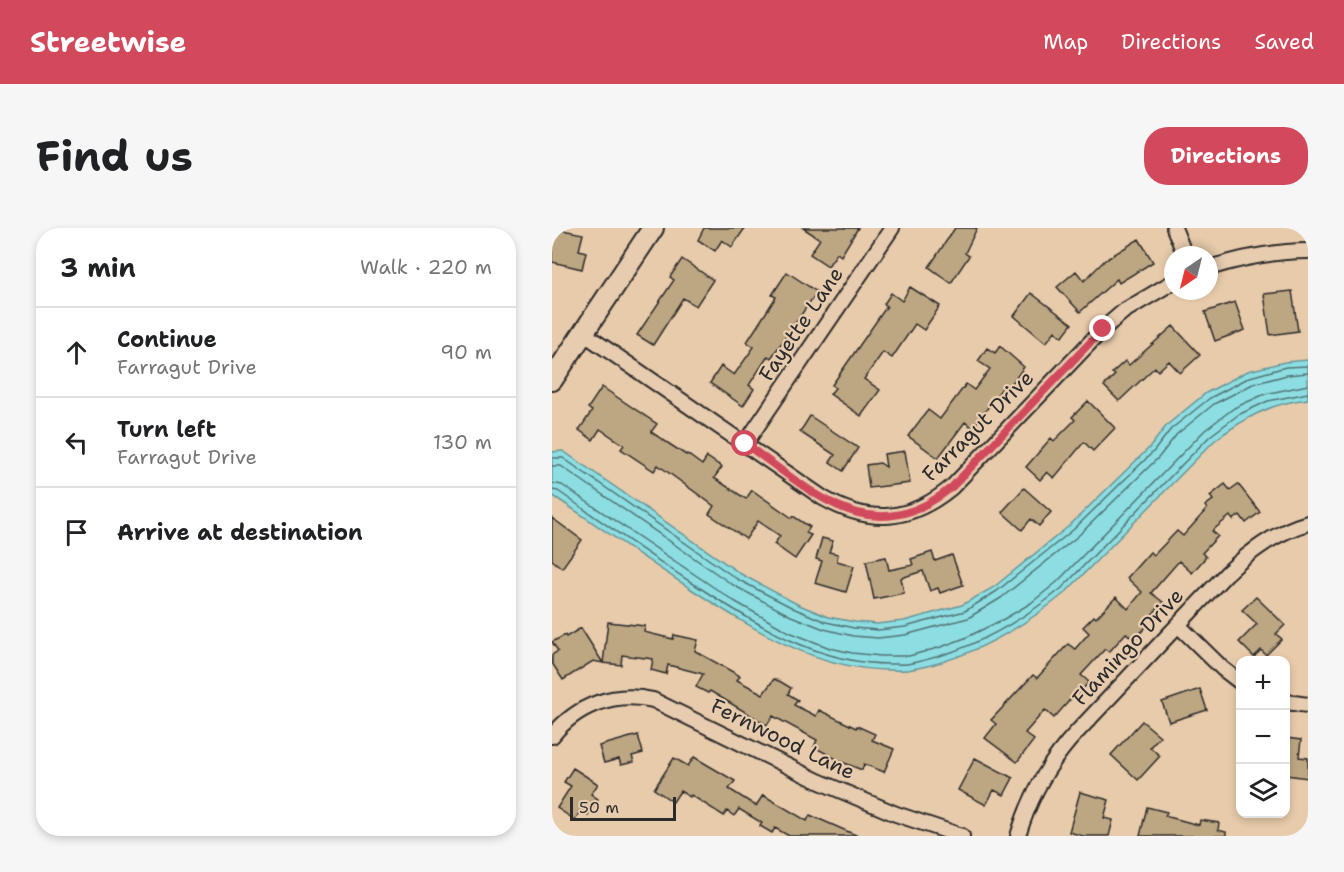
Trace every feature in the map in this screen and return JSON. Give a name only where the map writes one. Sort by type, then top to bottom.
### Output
[{"type":"street","points":[[552,380],[652,228]]},
{"type":"street","name":"Fayette Lane","points":[[745,444],[892,228]]},
{"type":"street","points":[[1174,228],[1181,246]]},
{"type":"street","points":[[1218,265],[1252,256],[1285,251],[1308,251]]},
{"type":"street","name":"Farragut Drive","points":[[583,333],[823,498],[846,510],[878,517],[898,515],[918,509],[952,487],[1109,324],[1164,287]]},
{"type":"street","name":"Flamingo Drive","points":[[1018,836],[1035,791],[1053,760],[1076,733],[1227,573],[1254,550],[1278,534],[1308,523]]},
{"type":"street","points":[[1178,625],[1236,679]]},
{"type":"street","name":"Fernwood Lane","points":[[552,736],[564,723],[585,708],[603,700],[620,697],[653,700],[818,782],[962,836]]},
{"type":"street","points":[[1290,703],[1308,705]]},
{"type":"water","points":[[1308,360],[1308,399],[1269,408],[1214,441],[1066,592],[1013,630],[974,650],[910,670],[863,668],[836,663],[785,644],[714,604],[552,495],[552,452],[563,451],[741,574],[797,604],[828,617],[855,622],[877,624],[904,621],[962,605],[994,587],[1069,526],[1150,447],[1167,425],[1206,393],[1248,371],[1285,362]]},
{"type":"building","points":[[552,228],[583,234],[579,250],[586,252],[582,269],[552,262]]},
{"type":"building","points":[[704,228],[745,228],[732,247],[722,240],[715,251],[698,240]]},
{"type":"building","points":[[803,228],[858,228],[841,256],[837,253],[828,266],[810,254],[820,239]]},
{"type":"building","points":[[955,228],[977,228],[965,253],[969,256],[951,283],[929,267]]},
{"type":"building","points":[[1139,239],[1153,262],[1119,283],[1117,279],[1080,312],[1057,287],[1076,271],[1084,281],[1105,260]]},
{"type":"building","points":[[682,259],[713,280],[696,306],[683,298],[653,345],[637,335],[674,280],[670,277]]},
{"type":"building","points":[[787,272],[817,292],[771,358],[768,356],[749,385],[754,389],[743,406],[710,383],[721,366],[734,375],[754,347],[747,342],[776,297],[772,295]]},
{"type":"building","points":[[910,287],[940,306],[924,330],[915,324],[892,358],[883,352],[864,379],[880,390],[861,416],[830,394],[835,388],[832,385],[887,306],[884,304],[891,293],[902,301]]},
{"type":"building","points":[[1292,291],[1298,331],[1270,335],[1264,294]]},
{"type":"building","points":[[1031,293],[1072,324],[1062,337],[1055,331],[1046,343],[1014,316]]},
{"type":"building","points":[[1235,302],[1245,330],[1215,341],[1205,312]]},
{"type":"building","points":[[1173,326],[1200,355],[1180,373],[1169,361],[1158,371],[1155,367],[1119,401],[1104,386],[1115,375],[1112,373],[1125,361],[1129,365]]},
{"type":"building","points":[[1000,346],[1024,367],[1009,387],[1005,384],[973,428],[965,422],[938,458],[908,436],[928,410],[940,419],[966,384],[974,390],[990,369],[978,361],[987,348],[995,353]]},
{"type":"building","points":[[602,387],[657,424],[651,432],[702,465],[707,457],[722,467],[714,478],[746,499],[752,490],[792,518],[793,516],[810,527],[806,533],[811,535],[795,559],[774,544],[780,536],[758,521],[746,539],[709,514],[714,506],[658,465],[654,471],[621,449],[624,445],[600,429],[593,440],[579,430],[592,411],[588,408]]},
{"type":"building","points":[[1088,401],[1115,428],[1093,451],[1084,442],[1054,478],[1047,472],[1040,480],[1026,467],[1051,438],[1054,441],[1075,420],[1072,417]]},
{"type":"building","points":[[810,416],[858,448],[843,471],[830,462],[835,455],[800,432]]},
{"type":"building","points":[[905,451],[910,483],[869,488],[866,465],[880,463],[886,467],[884,454]]},
{"type":"building","points":[[1225,484],[1230,490],[1238,484],[1260,512],[1246,523],[1240,515],[1233,520],[1230,516],[1212,531],[1218,536],[1202,553],[1206,557],[1192,573],[1179,561],[1151,593],[1163,602],[1144,624],[1147,626],[1134,640],[1126,633],[1109,652],[1105,649],[1081,675],[1089,682],[1054,718],[1045,710],[1025,733],[1034,740],[1017,762],[985,738],[996,724],[991,720],[1033,675],[1037,678],[1068,644],[1075,649],[1089,633],[1083,627],[1094,616],[1096,618],[1116,597],[1128,609],[1142,592],[1127,578],[1150,552],[1154,555],[1177,531],[1183,536],[1207,509],[1205,506],[1213,500],[1210,496]]},
{"type":"building","points":[[1024,488],[1051,512],[1039,526],[1031,519],[1022,530],[1002,512]]},
{"type":"building","points":[[552,518],[582,540],[562,568],[552,560]]},
{"type":"building","points":[[822,538],[833,541],[829,552],[838,554],[837,561],[854,566],[846,592],[815,583],[822,561],[816,559]]},
{"type":"building","points":[[932,552],[935,561],[952,555],[963,585],[940,593],[938,588],[930,591],[923,571],[901,578],[904,593],[874,599],[866,561],[886,557],[889,570],[913,565],[911,559]]},
{"type":"building","points":[[1256,597],[1285,625],[1276,634],[1282,639],[1266,655],[1261,650],[1253,656],[1239,642],[1257,624],[1242,610]]},
{"type":"building","points":[[608,622],[645,626],[644,632],[673,639],[674,635],[698,640],[695,651],[740,676],[737,680],[763,694],[774,679],[781,682],[791,688],[788,694],[798,700],[794,705],[816,716],[819,710],[856,728],[857,726],[875,734],[872,740],[894,749],[884,772],[864,764],[862,770],[842,762],[814,747],[817,740],[773,716],[767,725],[710,691],[708,693],[696,687],[703,674],[668,665],[666,674],[651,670],[653,659],[622,655],[621,665],[603,663]]},
{"type":"building","points":[[581,628],[603,663],[593,661],[563,680],[552,663],[552,655],[558,651],[552,642]]},
{"type":"building","points":[[1200,689],[1207,710],[1169,722],[1162,702]]},
{"type":"building","points":[[1142,721],[1160,736],[1150,747],[1160,756],[1138,780],[1111,755]]},
{"type":"building","points":[[638,735],[643,753],[632,756],[634,762],[621,765],[619,759],[604,763],[599,746]]},
{"type":"building","points":[[1290,739],[1301,740],[1299,757],[1308,758],[1308,778],[1290,776]]},
{"type":"building","points":[[694,757],[735,781],[729,789],[756,806],[763,795],[807,821],[810,815],[858,836],[789,836],[775,828],[772,833],[760,826],[762,823],[739,809],[734,816],[727,811],[724,816],[691,795],[690,797],[680,791],[673,802],[654,789],[674,758],[688,766]]},
{"type":"building","points":[[975,758],[1013,778],[1004,795],[994,790],[986,805],[958,790]]},
{"type":"building","points":[[573,768],[598,784],[591,794],[598,799],[588,815],[581,810],[575,820],[557,808],[571,786],[564,782]]},
{"type":"building","points":[[1080,792],[1109,800],[1104,818],[1113,820],[1109,836],[1083,836],[1069,832]]},
{"type":"building","points":[[1147,807],[1167,812],[1165,816],[1199,825],[1200,820],[1219,823],[1218,830],[1226,832],[1226,836],[1140,836]]},
{"type":"route","points":[[745,444],[823,498],[846,510],[878,517],[908,513],[929,504],[952,487],[1103,329]]}]
